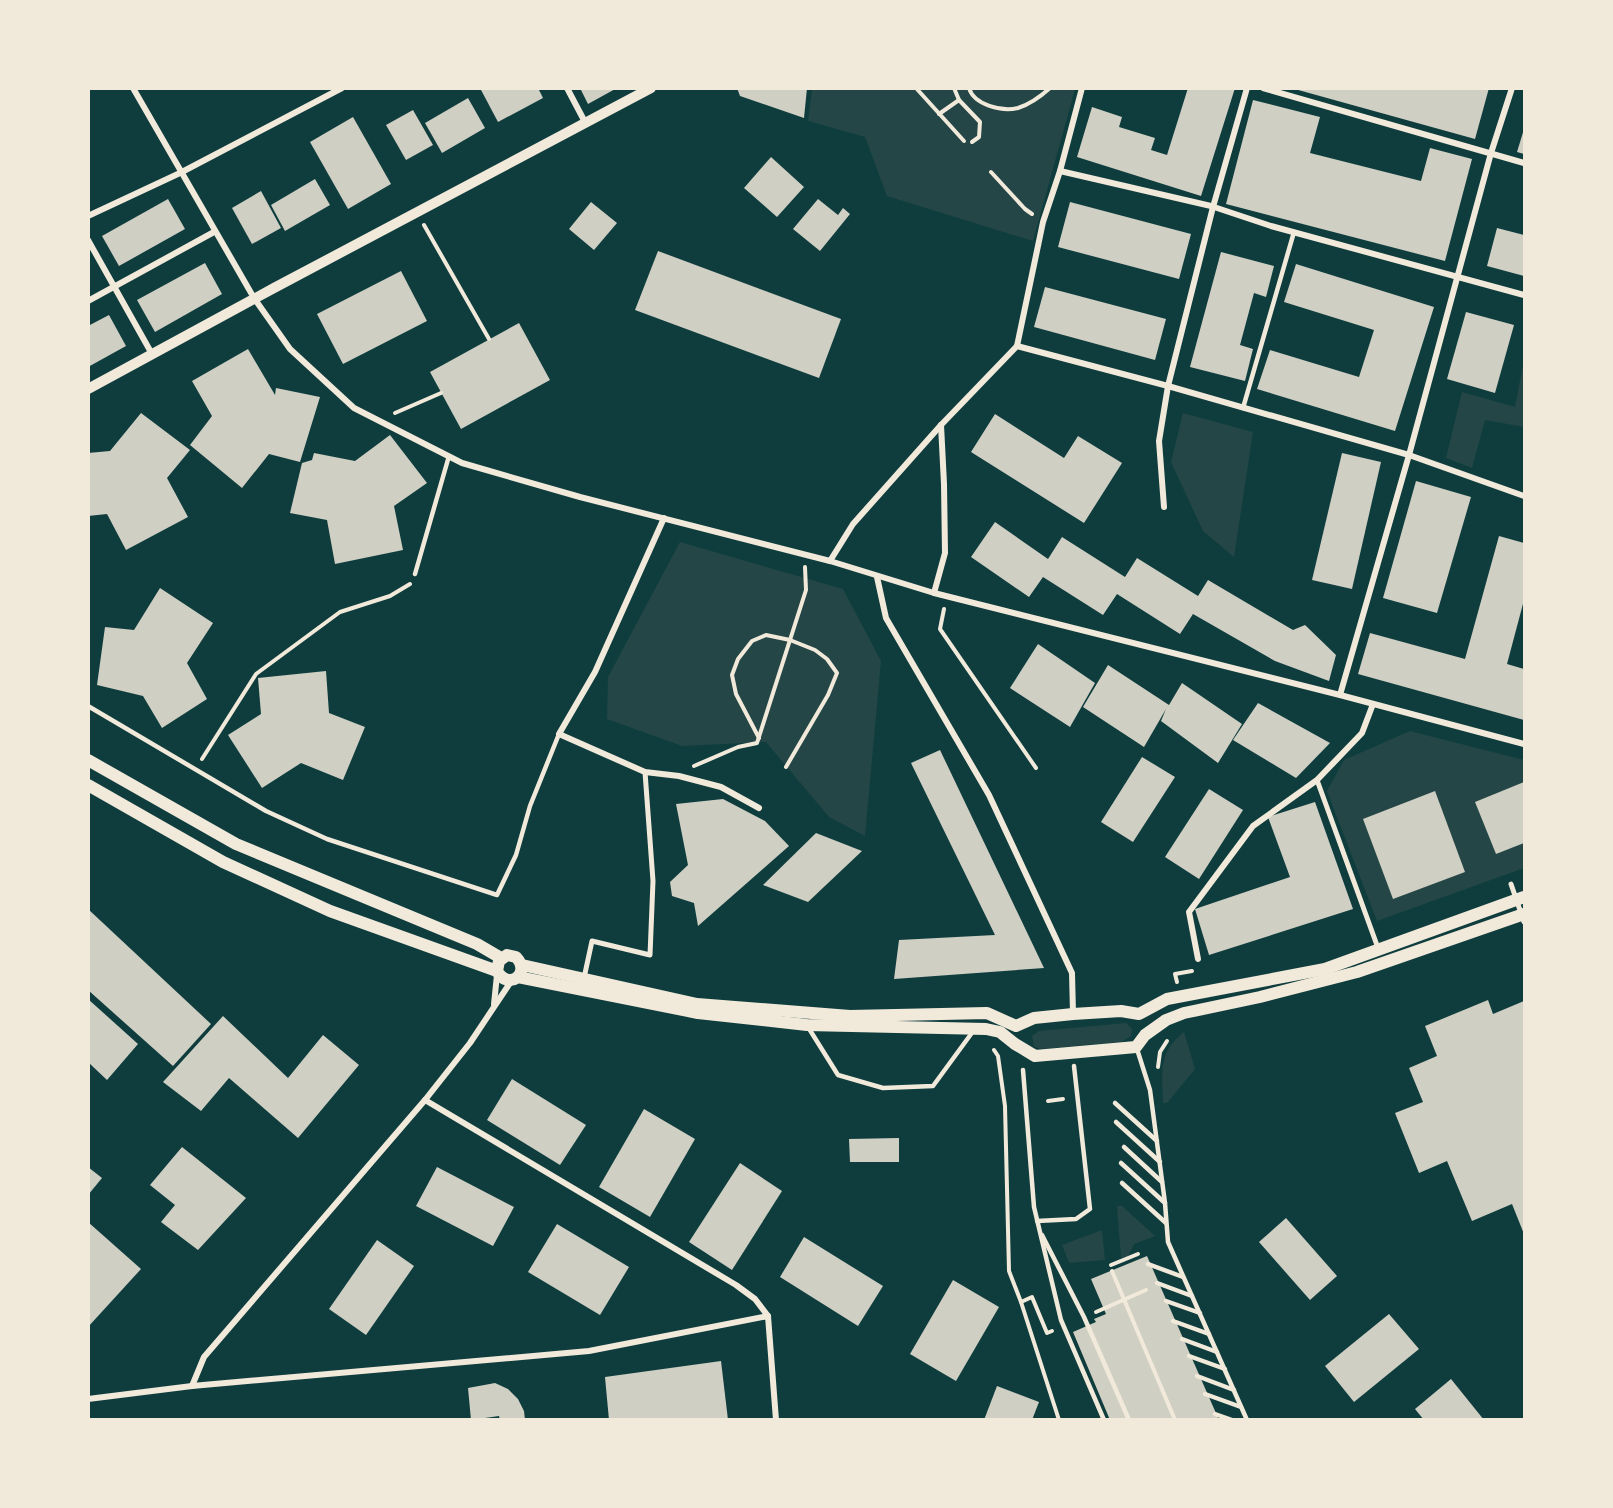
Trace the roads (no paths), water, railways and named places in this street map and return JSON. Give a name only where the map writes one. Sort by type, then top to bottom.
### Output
[{"type":"main road","points":[[88,760],[236,844],[477,944],[499,964],[503,978],[517,974],[582,983],[697,1004],[850,1016],[987,1014],[1016,1026],[1034,1018],[1073,1014],[1120,1011],[1139,1014],[1167,999],[1325,969],[1521,899]]},
{"type":"main road","points":[[88,785],[224,862],[330,911],[499,964]]},
{"type":"main road","points":[[582,983],[698,1013],[807,1025],[981,1029],[1000,1032],[1035,1056],[1136,1047],[1145,1035],[1166,1020],[1184,1013],[1260,998],[1356,972],[1524,917]]},
{"type":"main road","points":[[499,964],[507,955],[513,956],[517,974]]},
{"type":"main road","points":[[1139,1014],[1145,1035]]},
{"type":"main road","points":[[1015,1044],[1016,1026]]},
{"type":"street","points":[[133,88],[214,232],[290,349],[354,408],[462,463],[830,561],[934,593],[1340,695],[1524,744]]},
{"type":"street","points":[[88,216],[180,173],[342,88]]},
{"type":"street","points":[[567,88],[586,123]]},
{"type":"street","points":[[88,389],[651,88]]},
{"type":"street","points":[[830,561],[853,524],[941,425],[1017,346],[1043,222],[1060,171],[1082,88]]},
{"type":"street","points":[[1164,507],[1159,441],[1168,386],[1213,207],[1247,88]]},
{"type":"street","points":[[1263,88],[1524,163]]},
{"type":"street","points":[[1340,695],[1409,455],[1491,153],[1512,88]]},
{"type":"street","points":[[1060,171],[1213,207],[1294,232],[1524,295]]},
{"type":"street","points":[[88,302],[214,232]]},
{"type":"street","points":[[88,240],[152,354]]},
{"type":"street","points":[[1017,346],[1168,386],[1409,455],[1524,496]]},
{"type":"street","points":[[934,593],[945,553],[941,425]]},
{"type":"street","points":[[664,518],[595,672],[559,734],[645,772],[679,776],[721,786],[759,808]]},
{"type":"street","points":[[877,577],[886,618],[989,795],[1072,973],[1073,1014]]},
{"type":"street","points":[[1198,959],[1189,912],[1253,826],[1317,780],[1362,733],[1373,704]]},
{"type":"street","points":[[582,983],[592,941],[650,955],[653,881],[645,772]]},
{"type":"street","points":[[1317,780],[1378,950]]},
{"type":"street","points":[[1511,885],[1521,899],[1524,917]]},
{"type":"street","points":[[494,1007],[499,964]]},
{"type":"street","points":[[192,1386],[204,1357],[425,1100],[471,1043],[517,974]]},
{"type":"street","points":[[425,1100],[736,1285],[755,1299],[768,1316],[776,1419]]},
{"type":"street","points":[[88,1399],[192,1386],[589,1351],[768,1316]]},
{"type":"lane","points":[[1243,409],[1294,232]]},
{"type":"lane","points":[[415,574],[449,456]]},
{"type":"lane","points":[[88,706],[266,811],[327,839],[497,895],[516,855],[530,806],[559,734]]},
{"type":"lane","points":[[807,1025],[838,1075],[883,1088],[933,1086],[981,1029]]},
{"type":"lane","points":[[1136,1047],[1150,1090],[1168,1242],[1247,1419]]},
{"type":"lane","points":[[1037,1221],[1076,1219],[1090,1209],[1074,1066]]},
{"type":"lane","points":[[1023,1070],[1034,1207],[1038,1227],[1061,1320],[1104,1419]]},
{"type":"lane","points":[[1115,1102],[1157,1141]]},
{"type":"lane","points":[[1116,1122],[1160,1162]]},
{"type":"lane","points":[[1124,1147],[1162,1182]]},
{"type":"lane","points":[[1121,1163],[1165,1203]]},
{"type":"lane","points":[[1122,1183],[1166,1223]]},
{"type":"lane","points":[[1038,1227],[1084,1317],[1129,1419]]},
{"type":"lane","points":[[1148,1264],[1184,1277]]},
{"type":"lane","points":[[1157,1283],[1192,1296]]},
{"type":"lane","points":[[1166,1301],[1200,1313]]},
{"type":"lane","points":[[1173,1321],[1209,1334]]},
{"type":"lane","points":[[1182,1339],[1217,1352]]},
{"type":"lane","points":[[1189,1356],[1225,1369]]},
{"type":"lane","points":[[1197,1376],[1234,1390]]},
{"type":"lane","points":[[1205,1394],[1242,1407]]},
{"type":"lane","points":[[1215,1414],[1232,1419]]}]
